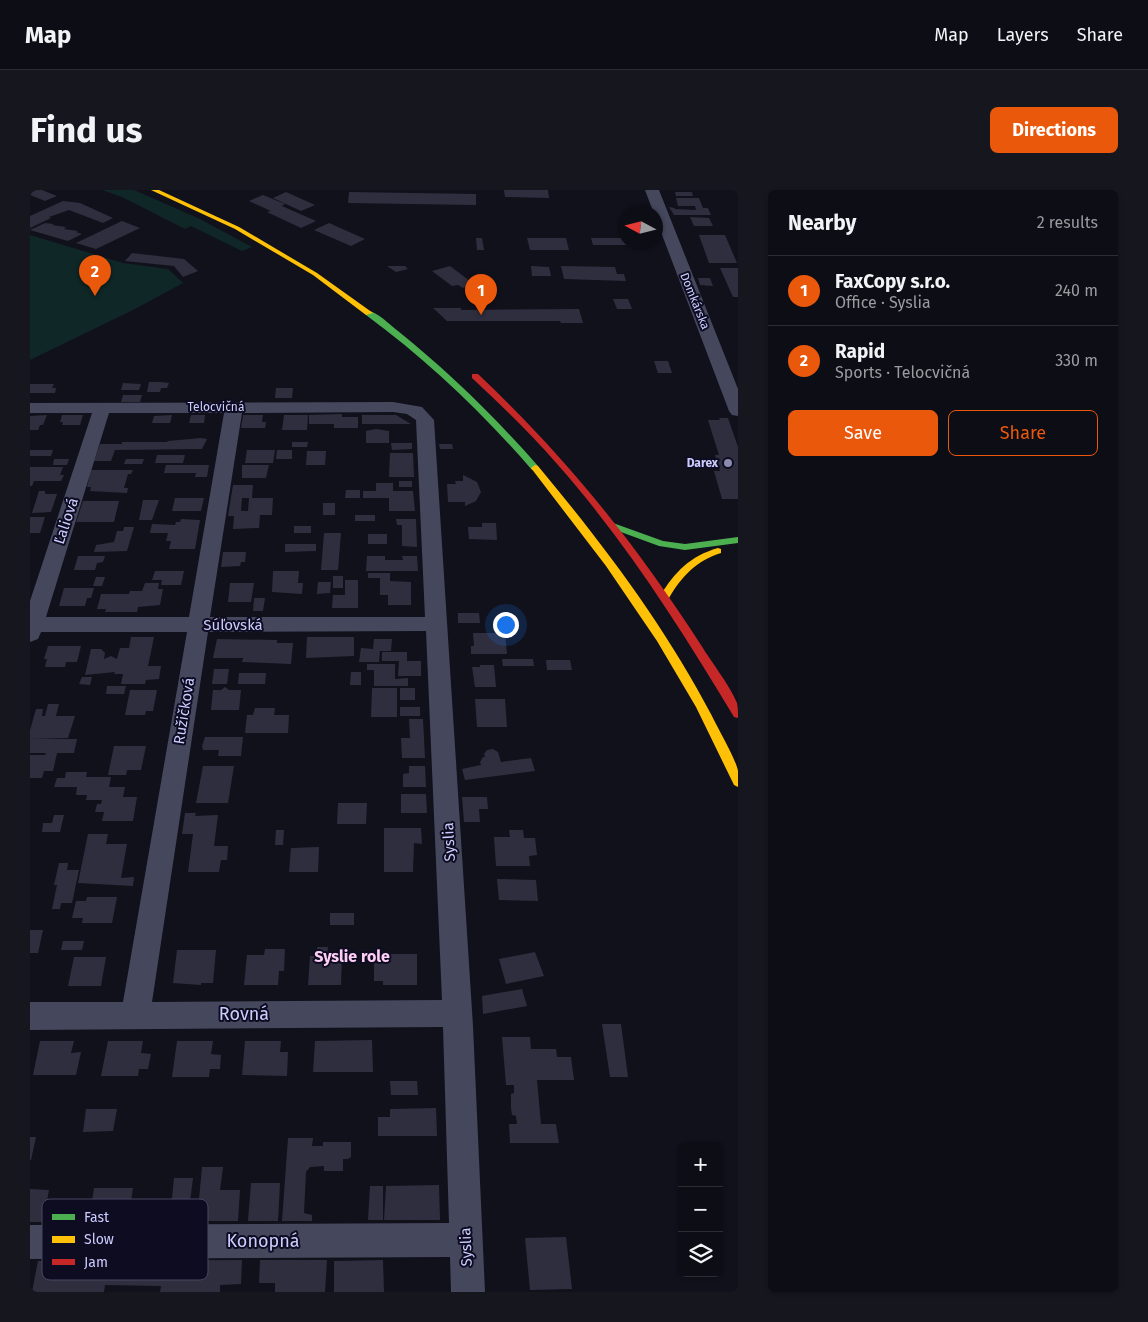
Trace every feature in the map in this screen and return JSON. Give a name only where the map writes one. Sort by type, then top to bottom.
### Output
[{"type":"highway","points":[[154,190],[213,216],[300,264],[384,322],[486,413],[552,485],[637,601],[678,666],[738,782]]},
{"type":"highway","points":[[466,368],[546,446],[613,526],[665,596],[738,714]]},
{"type":"highway","points":[[613,526],[662,544],[685,547],[738,540]]},
{"type":"highway","points":[[665,596],[678,574],[690,562],[712,552],[738,548]]},
{"type":"street","name":"Domkárska","points":[[652,190],[738,411]]},
{"type":"street","name":"Ružičková","points":[[135,1015],[234,407]]},
{"type":"street","name":"Telocvičná","points":[[30,408],[403,408]]},
{"type":"street","name":"Ľaliová","points":[[31,628],[102,408]]},
{"type":"street","name":"Syslia","points":[[403,408],[418,412],[425,420],[457,1013],[468,1292]]},
{"type":"street","name":"Súľovská","points":[[31,628],[437,624]]},
{"type":"street","name":"Rovná","points":[[30,1016],[457,1013]]},
{"type":"street","name":"Konopná","points":[[208,1241],[466,1240]]},
{"type":"green space","points":[[102,190],[134,190],[200,219],[252,247],[242,251],[191,226],[185,229],[122,197]]},
{"type":"green space","points":[[30,235],[123,263],[168,269],[183,283],[135,309],[30,360]]},
{"type":"building","points":[[30,190],[42,190],[57,196],[45,201],[30,195]]},
{"type":"building","points":[[504,190],[548,190],[549,198],[505,197]]},
{"type":"building","points":[[286,192],[315,205],[301,211],[273,198]]},
{"type":"building","points":[[349,192],[476,194],[476,205],[348,203]]},
{"type":"building","points":[[675,192],[692,192],[693,196],[676,196]]},
{"type":"building","points":[[263,195],[285,204],[282,206],[316,221],[301,228],[249,201]]},
{"type":"building","points":[[676,198],[699,198],[703,208],[708,208],[711,215],[674,215],[669,207],[696,210],[695,206],[678,206]]},
{"type":"building","points":[[63,201],[80,203],[113,218],[103,223],[69,210],[49,217],[51,218],[30,228],[30,216]]},
{"type":"building","points":[[690,217],[709,218],[713,226],[694,226]]},
{"type":"building","points":[[122,221],[140,228],[96,249],[76,243]]},
{"type":"building","points":[[45,223],[66,227],[64,229],[78,231],[76,232],[82,234],[68,241],[30,230]]},
{"type":"building","points":[[329,223],[365,239],[351,246],[314,230]]},
{"type":"building","points":[[699,235],[725,235],[737,263],[709,263]]},
{"type":"building","points":[[476,238],[482,238],[484,250],[477,250]]},
{"type":"building","points":[[527,238],[566,238],[569,250],[530,250]]},
{"type":"building","points":[[591,238],[618,238],[618,245],[593,245]]},
{"type":"building","points":[[132,253],[184,259],[198,271],[183,277],[174,266],[125,261]]},
{"type":"building","points":[[387,266],[405,266],[408,269],[396,272]]},
{"type":"building","points":[[450,266],[470,281],[465,284],[470,282],[473,285],[463,288],[458,285],[452,286],[432,271]]},
{"type":"building","points":[[531,266],[549,267],[551,276],[532,276]]},
{"type":"building","points":[[561,266],[615,267],[617,274],[624,274],[626,281],[564,279]]},
{"type":"building","points":[[720,268],[738,268],[738,297],[733,297]]},
{"type":"building","points":[[698,278],[710,278],[713,286],[700,285]]},
{"type":"building","points":[[613,299],[628,299],[632,309],[617,309]]},
{"type":"building","points":[[433,308],[461,308],[461,310],[579,309],[583,323],[561,323],[560,321],[447,321]]},
{"type":"building","points":[[654,361],[668,361],[672,373],[658,373]]},
{"type":"building","points":[[149,382],[169,383],[167,388],[161,388],[160,392],[147,392]]},
{"type":"building","points":[[123,383],[141,384],[139,390],[121,390]]},
{"type":"building","points":[[30,384],[54,384],[52,388],[56,388],[55,393],[30,393]]},
{"type":"building","points":[[276,388],[293,388],[292,398],[275,398]]},
{"type":"building","points":[[123,395],[142,395],[140,402],[121,402]]},
{"type":"building","points":[[342,414],[342,417],[358,417],[358,428],[334,428],[334,424],[309,424],[309,415]]},
{"type":"building","points":[[47,415],[43,425],[40,425],[38,430],[30,430],[30,416]]},
{"type":"building","points":[[62,415],[83,415],[80,425],[62,425],[63,422],[60,422]]},
{"type":"building","points":[[172,415],[170,423],[152,423],[154,416]]},
{"type":"building","points":[[191,415],[205,415],[204,423],[189,423]]},
{"type":"building","points":[[243,415],[263,415],[262,422],[266,422],[265,428],[241,428]]},
{"type":"building","points":[[284,415],[308,415],[307,430],[282,430]]},
{"type":"building","points":[[362,415],[396,415],[411,424],[362,424]]},
{"type":"building","name":"Darex","points":[[719,418],[728,418],[738,447],[738,499],[722,499],[714,471],[720,471],[715,455],[719,455],[708,420],[720,420]]},
{"type":"building","points":[[376,429],[389,431],[389,443],[366,443],[366,431]]},
{"type":"building","points":[[207,439],[202,449],[115,450],[111,461],[94,461],[100,444],[167,442]]},
{"type":"building","points":[[292,442],[308,442],[307,447],[292,447]]},
{"type":"building","points":[[391,443],[412,443],[412,449],[392,450]]},
{"type":"building","points":[[439,444],[452,444],[453,449],[440,449]]},
{"type":"building","points":[[30,450],[53,450],[51,456],[30,456]]},
{"type":"building","points":[[247,450],[275,450],[273,463],[245,463]]},
{"type":"building","points":[[277,450],[292,450],[292,459],[276,459]]},
{"type":"building","points":[[307,451],[326,451],[325,465],[306,465]]},
{"type":"building","points":[[390,453],[413,453],[414,477],[389,477]]},
{"type":"building","points":[[157,455],[185,455],[183,463],[155,463]]},
{"type":"building","points":[[54,459],[69,459],[67,465],[53,465]]},
{"type":"building","points":[[126,459],[144,459],[142,464],[124,464]]},
{"type":"building","points":[[166,465],[209,465],[207,477],[195,477],[196,473],[164,473]]},
{"type":"building","points":[[242,465],[269,465],[266,478],[242,478]]},
{"type":"building","points":[[30,467],[63,467],[60,475],[64,475],[61,481],[34,481],[32,486],[30,486]]},
{"type":"building","points":[[91,470],[133,470],[131,474],[128,474],[124,488],[128,488],[127,493],[90,491],[91,487],[87,487]]},
{"type":"building","points":[[463,475],[477,482],[481,492],[476,501],[465,506],[465,502],[448,502],[447,484],[456,484],[455,481],[463,481]]},
{"type":"building","points":[[399,481],[412,481],[412,487],[399,487]]},
{"type":"building","points":[[376,483],[393,483],[393,491],[413,491],[415,511],[389,511],[389,498],[363,498],[363,491],[376,491]]},
{"type":"building","points":[[233,485],[253,485],[252,498],[273,498],[272,515],[260,515],[259,528],[233,529],[234,516],[228,516]],"holes":[[[242,498],[249,498],[248,511],[241,511]]]},
{"type":"building","points":[[346,490],[360,490],[360,498],[345,498]]},
{"type":"building","points":[[39,491],[45,491],[45,494],[57,494],[51,512],[32,513]]},
{"type":"building","points":[[175,498],[204,498],[201,511],[172,511]]},
{"type":"building","points":[[143,500],[159,500],[152,520],[139,520]]},
{"type":"building","points":[[83,501],[119,501],[114,522],[76,522]]},
{"type":"building","points":[[323,503],[335,503],[335,515],[323,515]]},
{"type":"building","points":[[355,515],[375,515],[375,521],[355,521]]},
{"type":"building","points":[[30,517],[45,517],[40,533],[30,533]]},
{"type":"building","points":[[181,519],[200,520],[195,549],[169,549],[171,541],[166,541],[168,533],[150,533],[152,524],[175,525]]},
{"type":"building","points":[[396,519],[416,519],[417,547],[402,546],[402,525],[397,525]]},
{"type":"building","points":[[482,523],[496,523],[497,540],[469,539],[468,527],[482,527]]},
{"type":"building","points":[[294,526],[311,526],[311,533],[294,533]]},
{"type":"building","points":[[124,527],[134,527],[127,551],[94,552],[96,545],[114,542],[117,531],[123,531]]},
{"type":"building","points":[[324,533],[341,533],[338,570],[321,570]]},
{"type":"building","points":[[368,534],[387,534],[387,544],[368,544]]},
{"type":"building","points":[[285,544],[316,544],[316,551],[285,552]]},
{"type":"building","points":[[223,552],[246,552],[245,562],[241,562],[240,566],[221,567]]},
{"type":"building","points":[[78,556],[105,556],[103,562],[97,563],[95,570],[74,570]]},
{"type":"building","points":[[367,556],[385,556],[385,560],[403,560],[402,556],[417,556],[418,571],[366,571]]},
{"type":"building","points":[[155,571],[184,571],[181,585],[161,585],[162,580],[152,580]]},
{"type":"building","points":[[273,571],[299,571],[298,583],[303,583],[302,594],[272,592]]},
{"type":"building","points":[[368,573],[390,573],[390,581],[411,582],[411,605],[388,605],[388,595],[380,595],[380,578],[368,578]]},
{"type":"building","points":[[333,576],[343,576],[343,588],[333,588]]},
{"type":"building","points":[[96,577],[105,577],[102,586],[93,586]]},
{"type":"building","points":[[345,580],[358,580],[358,608],[332,608],[333,595],[345,595]]},
{"type":"building","points":[[318,582],[331,582],[330,593],[317,594]]},
{"type":"building","points":[[145,583],[159,583],[158,589],[163,589],[160,605],[138,607],[137,612],[105,612],[106,609],[97,609],[101,594],[129,594],[130,591],[142,591]]},
{"type":"building","points":[[230,583],[254,583],[251,602],[228,602]]},
{"type":"building","points":[[64,588],[94,588],[91,598],[87,598],[85,606],[59,606]]},
{"type":"building","points":[[254,598],[265,598],[263,611],[253,611]]},
{"type":"building","points":[[458,613],[479,613],[480,623],[458,623]]},
{"type":"building","points":[[473,633],[505,633],[507,654],[471,654],[471,646],[474,646]]},
{"type":"building","points":[[131,637],[154,637],[148,666],[161,666],[159,679],[146,680],[145,684],[121,684],[123,674],[114,674],[115,672],[85,675],[91,649],[101,649],[105,653],[104,659],[111,656],[117,659],[120,648],[129,648]]},
{"type":"building","points":[[307,637],[354,637],[354,656],[306,658]]},
{"type":"building","points":[[217,639],[277,640],[277,643],[293,643],[291,664],[242,662],[243,658],[213,658]]},
{"type":"building","points":[[374,639],[392,639],[391,651],[380,651],[379,662],[359,662],[361,648],[373,649]]},
{"type":"building","points":[[48,646],[81,646],[77,662],[66,662],[65,667],[45,667],[47,659],[44,659]]},
{"type":"building","points":[[382,652],[407,652],[407,661],[421,661],[421,676],[398,676],[399,661],[382,661]]},
{"type":"building","points":[[502,659],[533,659],[534,666],[503,666]]},
{"type":"building","points":[[546,660],[570,660],[572,670],[547,670]]},
{"type":"building","points":[[367,664],[395,664],[395,679],[408,678],[408,686],[374,686],[374,670],[367,670]]},
{"type":"building","points":[[480,665],[494,665],[496,687],[475,687],[472,667],[480,667]]},
{"type":"building","points":[[214,669],[229,669],[227,684],[212,684]]},
{"type":"building","points":[[351,672],[361,672],[361,685],[350,685]]},
{"type":"building","points":[[239,673],[266,673],[265,684],[238,684]]},
{"type":"building","points":[[82,677],[92,677],[90,685],[79,684]]},
{"type":"building","points":[[107,686],[126,686],[124,694],[106,694]]},
{"type":"building","points":[[225,687],[229,690],[241,690],[239,710],[211,710],[213,690],[221,690]]},
{"type":"building","points":[[372,688],[397,688],[397,717],[371,717]]},
{"type":"building","points":[[400,688],[415,688],[415,700],[400,700]]},
{"type":"building","points":[[130,690],[157,690],[153,711],[146,711],[145,715],[125,715]]},
{"type":"building","points":[[475,699],[505,699],[507,727],[477,727]]},
{"type":"building","points":[[48,704],[59,704],[56,716],[75,716],[68,738],[30,739],[30,730],[36,709],[43,709],[42,716],[45,716]]},
{"type":"building","points":[[400,707],[420,707],[420,716],[400,716]]},
{"type":"building","points":[[255,708],[275,708],[274,715],[289,715],[288,733],[245,733],[247,715],[253,715]]},
{"type":"building","points":[[409,719],[423,719],[425,758],[402,758],[401,738],[410,738]]},
{"type":"building","points":[[205,737],[243,737],[241,756],[218,756],[219,750],[203,750],[202,746]]},
{"type":"building","points":[[30,739],[77,739],[74,753],[57,753],[53,771],[44,771],[42,778],[30,778],[30,755],[45,755],[46,753],[30,753]]},
{"type":"building","points":[[114,746],[146,746],[141,770],[127,770],[126,775],[108,775]]},
{"type":"building","points":[[493,749],[498,752],[501,762],[531,758],[535,771],[465,780],[462,769],[481,765],[480,762],[485,757],[484,754],[487,750]]},
{"type":"building","points":[[203,766],[234,766],[228,803],[196,803]]},
{"type":"building","points":[[409,766],[425,766],[426,787],[403,787],[403,774],[409,773]]},
{"type":"building","points":[[66,772],[87,772],[86,777],[111,777],[109,787],[125,787],[123,797],[137,797],[133,821],[102,821],[104,812],[95,812],[97,804],[101,804],[102,800],[86,800],[87,795],[76,795],[77,787],[54,787],[57,778],[65,778]]},
{"type":"building","points":[[401,794],[426,794],[427,813],[401,813]]},
{"type":"building","points":[[462,797],[487,797],[488,809],[479,809],[480,822],[464,822]]},
{"type":"building","points":[[338,803],[367,803],[366,824],[337,824]]},
{"type":"building","points":[[185,813],[196,813],[195,816],[218,815],[214,846],[228,846],[227,860],[221,860],[219,872],[188,872],[193,834],[182,834]]},
{"type":"building","points":[[54,815],[64,815],[60,832],[42,832],[43,823],[52,823]]},
{"type":"building","points":[[384,828],[421,828],[422,844],[414,843],[413,872],[384,872]]},
{"type":"building","points":[[276,830],[284,830],[283,845],[275,845]]},
{"type":"building","points":[[509,830],[523,830],[524,838],[535,838],[537,855],[529,856],[530,866],[496,866],[494,837],[510,837]]},
{"type":"building","points":[[88,834],[108,834],[106,844],[127,844],[121,878],[134,877],[133,886],[78,883]]},
{"type":"building","points":[[319,847],[318,872],[289,872],[291,848]]},
{"type":"building","points":[[59,863],[68,863],[67,870],[79,870],[72,903],[61,903],[60,909],[52,909],[57,885],[54,885]]},
{"type":"building","points":[[497,879],[536,880],[538,901],[499,900]]},
{"type":"building","points":[[87,897],[117,897],[112,923],[82,923],[83,918],[72,918],[76,901],[86,901]]},
{"type":"building","points":[[330,913],[354,913],[354,925],[330,925]]},
{"type":"building","points":[[30,930],[43,930],[38,953],[30,953]]},
{"type":"building","points":[[63,941],[84,941],[82,950],[61,950]]},
{"type":"building","points":[[317,947],[328,947],[327,956],[342,956],[341,985],[308,985],[310,956],[317,956]]},
{"type":"building","points":[[265,949],[285,949],[284,971],[279,971],[278,985],[244,985],[247,955],[264,955]]},
{"type":"building","points":[[177,950],[216,950],[213,983],[201,983],[201,985],[173,983]]},
{"type":"building","points":[[535,952],[544,976],[506,984],[499,959]]},
{"type":"building","points":[[383,954],[417,954],[417,985],[383,985],[383,981],[374,981],[374,963],[383,962]]},
{"type":"building","points":[[74,957],[106,957],[101,986],[68,986]]},
{"type":"building","points":[[522,989],[527,1006],[483,1014],[482,996]]},
{"type":"building","points":[[602,1024],[621,1024],[628,1077],[610,1077]]},
{"type":"building","points":[[502,1037],[530,1037],[531,1049],[556,1049],[557,1057],[571,1057],[574,1080],[537,1080],[541,1124],[556,1124],[559,1143],[510,1143],[509,1124],[517,1124],[516,1116],[512,1115],[511,1108],[511,1094],[514,1093],[514,1085],[506,1085]]},
{"type":"building","points":[[372,1040],[373,1072],[313,1072],[315,1041]]},
{"type":"building","points":[[40,1041],[74,1041],[71,1053],[81,1052],[76,1075],[33,1075]]},
{"type":"building","points":[[108,1041],[143,1041],[141,1053],[151,1054],[148,1069],[139,1069],[138,1076],[101,1076]]},
{"type":"building","points":[[177,1041],[213,1041],[211,1054],[221,1055],[220,1069],[210,1069],[209,1077],[172,1077]]},
{"type":"building","points":[[245,1041],[281,1041],[280,1052],[288,1052],[287,1076],[242,1075]]},
{"type":"building","points":[[390,1081],[417,1081],[418,1095],[391,1095]]},
{"type":"building","points":[[436,1108],[437,1136],[378,1136],[378,1117],[390,1117],[390,1109]]},
{"type":"building","points":[[86,1109],[117,1109],[113,1131],[83,1132]]},
{"type":"building","points":[[30,1137],[36,1137],[31,1160],[30,1160]]},
{"type":"building","points":[[288,1138],[313,1138],[312,1146],[323,1146],[323,1142],[351,1142],[351,1157],[343,1159],[343,1171],[324,1171],[324,1166],[310,1167],[306,1172],[304,1213],[312,1215],[312,1221],[282,1221]]},
{"type":"building","points":[[202,1167],[223,1167],[220,1190],[240,1190],[238,1221],[208,1221],[208,1199],[199,1199]]},
{"type":"building","points":[[174,1178],[193,1178],[190,1199],[172,1199]]},
{"type":"building","points":[[251,1183],[280,1183],[278,1221],[248,1221]]},
{"type":"building","points":[[439,1185],[440,1220],[384,1220],[386,1186]]},
{"type":"building","points":[[370,1186],[383,1186],[383,1220],[368,1220]]},
{"type":"building","points":[[94,1188],[133,1188],[131,1199],[92,1199]]},
{"type":"building","points":[[30,1189],[49,1190],[47,1199],[42,1199],[42,1222],[30,1222]]},
{"type":"building","points":[[566,1237],[572,1289],[530,1290],[525,1238]]},
{"type":"building","points":[[208,1260],[242,1260],[241,1284],[220,1285],[220,1292],[160,1292],[161,1286],[105,1285],[104,1292],[32,1292],[38,1261],[42,1261],[42,1280],[208,1280]]},
{"type":"building","points":[[260,1260],[327,1260],[325,1292],[275,1292],[275,1283],[259,1283]]},
{"type":"building","points":[[383,1260],[384,1292],[334,1292],[334,1261]]},
{"type":"traffic: fast","points":[[369,313],[414,348],[457,386],[535,468]]},
{"type":"traffic: fast","points":[[613,526],[662,544],[685,547],[738,540]]},
{"type":"traffic: slow","points":[[154,190],[237,228],[315,274],[369,313]]},
{"type":"traffic: slow","points":[[535,468],[610,563],[661,638],[694,693],[738,782]]},
{"type":"traffic: slow","points":[[665,596],[675,580],[687,567],[700,557],[718,551]]},
{"type":"traffic: jam","points":[[475,376],[550,451],[618,533],[640,562],[700,652],[738,714]]},
{"type":"place","name":"Rapid","points":[[95,296]]},
{"type":"place","name":"FaxCopy s.r.o.","points":[[481,315]]},
{"type":"place","name":"Darex","points":[[728,463]]},
{"type":"district","name":"Syslie role","points":[[352,956]]}]
